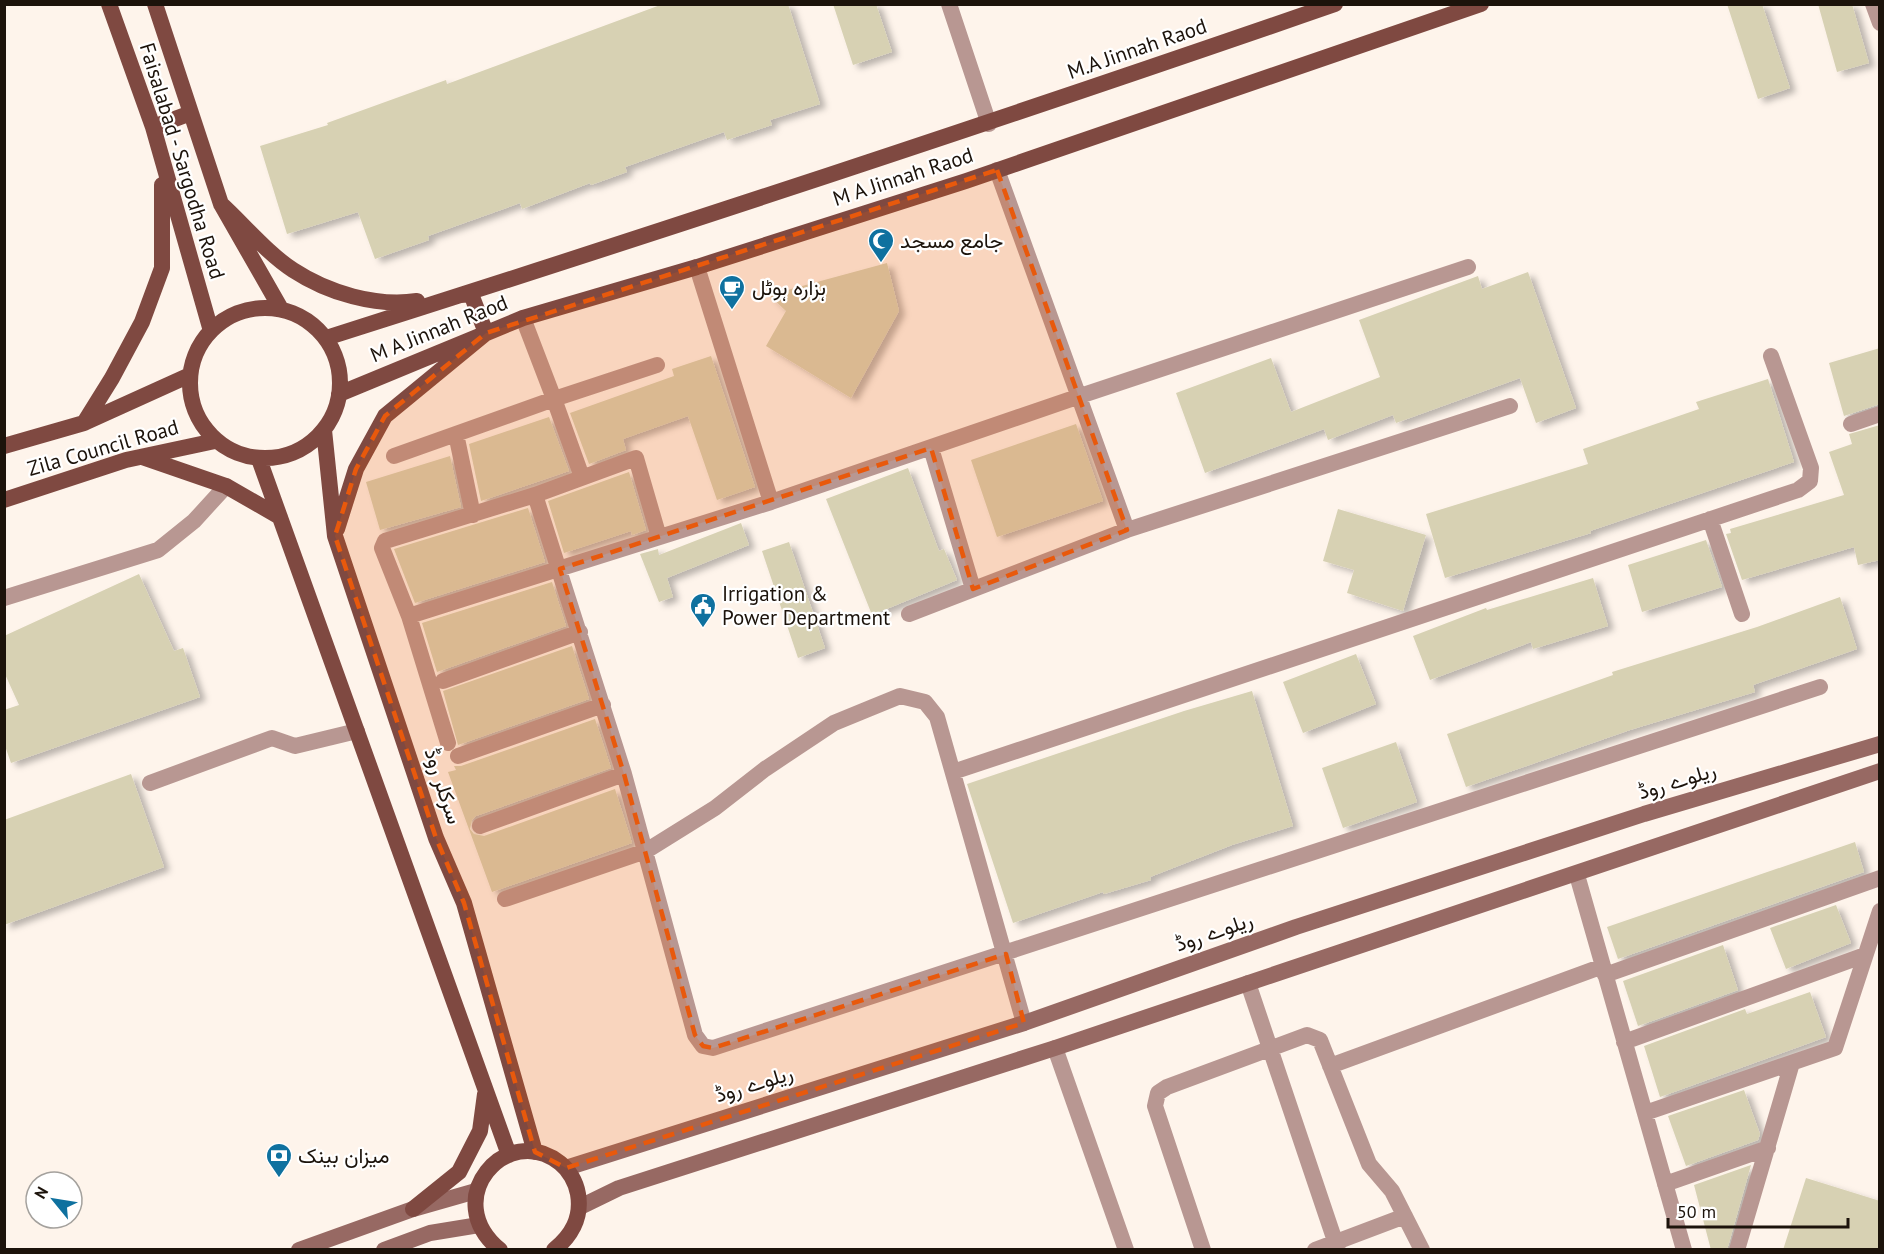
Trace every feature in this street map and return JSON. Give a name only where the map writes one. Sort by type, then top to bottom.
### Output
[{"type":"main road","name":"Faisalabad - Sargodha Road","points":[[109,4],[153,128],[162,168],[211,331]]},
{"type":"main road","name":"Faisalabad - Sargodha Road","points":[[155,4],[221,204],[281,309]]},
{"type":"main road","name":"M.A Jinnah Raod","points":[[989,123],[1335,4]]},
{"type":"main road","name":"M A Jinnah Raod","points":[[339,394],[523,318],[697,267],[997,171],[1481,4]]},
{"type":"main road","points":[[153,128],[191,113]]},
{"type":"main road","name":"M A Jinnah Raod","points":[[326,338],[471,294],[989,123]]},
{"type":"main road","points":[[84,423],[112,378],[142,322],[162,268],[162,168]]},
{"type":"main road","points":[[221,204],[292,270],[343,294],[399,304],[471,294],[486,333],[385,416],[356,469],[335,536]]},
{"type":"main road","points":[[281,309],[306,319],[326,338],[338,365],[339,394],[334,413],[324,430],[306,446],[291,453],[260,459],[236,453],[215,441],[200,422],[194,406],[190,375],[196,351],[211,331],[231,316],[247,311],[281,309]]},
{"type":"main road","name":"Zila Council Road","points":[[4,446],[84,423],[190,375]]},
{"type":"main road","name":"سرکلر روڈ","points":[[324,430],[335,536],[436,838],[464,903],[536,1152]]},
{"type":"main road","name":"Zila Council Road","points":[[4,500],[142,457],[215,441]]},
{"type":"main road","points":[[142,457],[226,486],[280,517]]},
{"type":"main road","points":[[260,459],[509,1155]]},
{"type":"main road","name":"ریلوے روڈ","points":[[566,1168],[1024,1023],[1319,920],[1644,814],[1880,744]]},
{"type":"main road","points":[[580,1207],[619,1188],[1055,1048],[1577,875],[1880,771]]},
{"type":"main road","points":[[412,1209],[459,1172],[480,1131],[486,1090]]},
{"type":"main road","points":[[500,1250],[488,1240],[479,1225],[475,1208],[476,1191],[489,1169],[509,1155],[536,1152],[547,1155],[566,1168],[577,1186],[580,1207],[576,1224],[567,1239],[554,1250]]},
{"type":"main road","points":[[299,1250],[412,1209],[476,1191]]},
{"type":"main road","points":[[384,1250],[430,1233],[479,1225]]},
{"type":"street","points":[[949,4],[989,123]]},
{"type":"street","points":[[1873,4],[1880,23]]},
{"type":"street","points":[[997,171],[1127,530]]},
{"type":"street","points":[[697,267],[771,502]]},
{"type":"street","points":[[409,616],[771,502],[1468,267]]},
{"type":"street","points":[[523,318],[582,477]]},
{"type":"street","points":[[953,772],[1798,489],[1810,481],[1811,468],[1771,356]]},
{"type":"street","points":[[394,456],[657,365]]},
{"type":"street","points":[[909,614],[1127,530],[1510,406]]},
{"type":"street","points":[[1851,424],[1880,414]]},
{"type":"street","points":[[456,434],[473,515]]},
{"type":"street","points":[[931,448],[973,589]]},
{"type":"street","points":[[603,705],[453,750],[409,616],[382,548],[385,541],[535,495],[636,458],[659,537]]},
{"type":"street","points":[[4,598],[158,550],[194,521],[226,486]]},
{"type":"street","points":[[535,495],[624,774],[695,1035],[703,1046],[713,1048],[1820,687]]},
{"type":"street","points":[[1710,519],[1742,614]]},
{"type":"street","points":[[443,681],[580,632]]},
{"type":"street","points":[[505,899],[646,851],[715,808],[765,769],[834,723],[900,696],[925,702],[937,717],[1024,1023]]},
{"type":"street","points":[[150,783],[272,738],[295,746],[357,731]]},
{"type":"street","points":[[480,826],[624,774]]},
{"type":"street","points":[[1577,875],[1684,1250]]},
{"type":"street","points":[[1330,1066],[1604,970],[1880,878]]},
{"type":"street","points":[[1645,1113],[1835,1048],[1880,911]]},
{"type":"street","points":[[1624,1042],[1865,955]]},
{"type":"street","points":[[1248,983],[1336,1246]]},
{"type":"street","points":[[1203,1250],[1155,1106],[1158,1094],[1167,1087],[1307,1035],[1316,1037],[1369,1164],[1392,1191],[1422,1250]]},
{"type":"street","points":[[1055,1048],[1125,1250]]},
{"type":"street","points":[[1737,1250],[1792,1063]]},
{"type":"street","points":[[1665,1184],[1768,1148]]},
{"type":"street","points":[[1315,1250],[1336,1246],[1405,1215]]},
{"type":"highlighted area","points":[[997,170],[1127,530],[973,589],[931,448],[560,569],[624,774],[695,1035],[703,1046],[713,1048],[1006,954],[1024,1023],[566,1168],[535,1152],[464,903],[436,838],[335,536],[356,469],[385,416],[486,333]]},
{"type":"building","points":[[663,4],[788,4],[820,104],[770,120],[772,125],[727,140],[724,132],[625,167],[627,172],[591,185],[590,183],[522,209],[520,203],[428,236],[429,240],[375,259],[358,212],[287,234],[260,146],[328,125],[327,123],[446,80],[447,84]]},
{"type":"building","points":[[833,4],[876,4],[892,52],[853,65]]},
{"type":"building","points":[[1727,4],[1762,4],[1790,88],[1758,99]]},
{"type":"building","points":[[1818,4],[1852,4],[1869,63],[1837,72]]},
{"type":"building","points":[[887,263],[899,311],[851,398],[766,346],[786,311],[769,295]]},
{"type":"building","points":[[1528,272],[1576,408],[1536,423],[1520,378],[1396,423],[1393,415],[1328,440],[1324,429],[1205,473],[1176,393],[1271,358],[1291,412],[1380,377],[1359,320],[1478,276],[1482,289]]},
{"type":"building","points":[[1880,348],[1880,404],[1844,416],[1829,363]]},
{"type":"building","points":[[711,356],[755,487],[717,500],[688,416],[623,439],[626,450],[589,464],[570,413],[674,376],[672,369]]},
{"type":"building","points":[[1768,379],[1794,462],[1590,531],[1591,533],[1445,578],[1426,514],[1588,464],[1583,449],[1699,409],[1696,402]]},
{"type":"building","points":[[549,417],[569,471],[481,501],[469,444]]},
{"type":"building","points":[[1076,424],[1103,501],[997,537],[971,460]]},
{"type":"building","points":[[1880,425],[1880,560],[1858,565],[1854,547],[1742,580],[1726,534],[1731,533],[1730,529],[1844,495],[1829,452],[1852,444],[1849,434]]},
{"type":"building","points":[[450,456],[461,507],[380,530],[366,482]]},
{"type":"building","points":[[908,468],[939,551],[944,549],[957,580],[872,615],[826,499]]},
{"type":"building","points":[[629,472],[646,530],[632,535],[631,531],[564,553],[548,501]]},
{"type":"building","points":[[528,508],[545,562],[415,603],[394,549]]},
{"type":"building","points":[[1338,509],[1426,535],[1403,611],[1347,593],[1354,570],[1323,561]]},
{"type":"building","points":[[741,523],[749,545],[667,578],[673,597],[659,602],[640,554],[658,549],[659,555]]},
{"type":"building","points":[[1706,540],[1722,587],[1642,612],[1628,565]]},
{"type":"building","points":[[789,542],[825,648],[798,658],[762,551]]},
{"type":"building","points":[[139,574],[174,651],[183,648],[200,697],[11,763],[4,743],[4,710],[19,705],[4,672],[4,636]]},
{"type":"building","points":[[1593,578],[1608,626],[1533,649],[1531,642],[1430,680],[1413,636],[1486,608],[1487,610]]},
{"type":"building","points":[[552,582],[566,626],[437,672],[422,623]]},
{"type":"building","points":[[1840,597],[1857,649],[1753,685],[1755,692],[1630,730],[1466,787],[1447,734],[1613,675],[1612,672],[1757,627]]},
{"type":"building","points":[[572,646],[589,699],[458,745],[443,691]]},
{"type":"building","points":[[1356,654],[1376,704],[1303,733],[1283,682]]},
{"type":"building","points":[[1252,691],[1293,826],[1232,845],[1150,877],[1151,880],[1104,894],[1103,892],[1013,923],[967,784],[1184,711]]},
{"type":"building","points":[[595,719],[611,768],[476,816],[472,820],[470,829],[474,834],[484,836],[615,789],[632,843],[492,892],[448,772],[456,770],[454,766],[461,766]]},
{"type":"building","points":[[1396,742],[1417,802],[1343,828],[1322,768]]},
{"type":"building","points":[[131,774],[164,867],[4,925],[4,820]]},
{"type":"building","points":[[1855,842],[1864,872],[1618,959],[1607,927]]},
{"type":"building","points":[[1836,905],[1851,943],[1786,969],[1770,928]]},
{"type":"building","points":[[1723,945],[1738,990],[1638,1026],[1623,981]]},
{"type":"building","points":[[1810,992],[1826,1037],[1660,1097],[1644,1046],[1745,1009],[1747,1014]]},
{"type":"building","points":[[1744,1090],[1760,1134],[1758,1140],[1686,1166],[1668,1116]]},
{"type":"building","points":[[1751,1165],[1727,1250],[1711,1250],[1694,1185]]},
{"type":"building","points":[[1806,1178],[1880,1201],[1880,1250],[1783,1250]]},
{"type":"place","name":"جامع مسجد","points":[[881,264]]},
{"type":"place","name":"ہزارہ ہوٹل","points":[[732,311]]},
{"type":"place","name":"Irrigation & Power Department","points":[[703,629]]},
{"type":"place","name":"میزان بینک","points":[[279,1179]]}]
